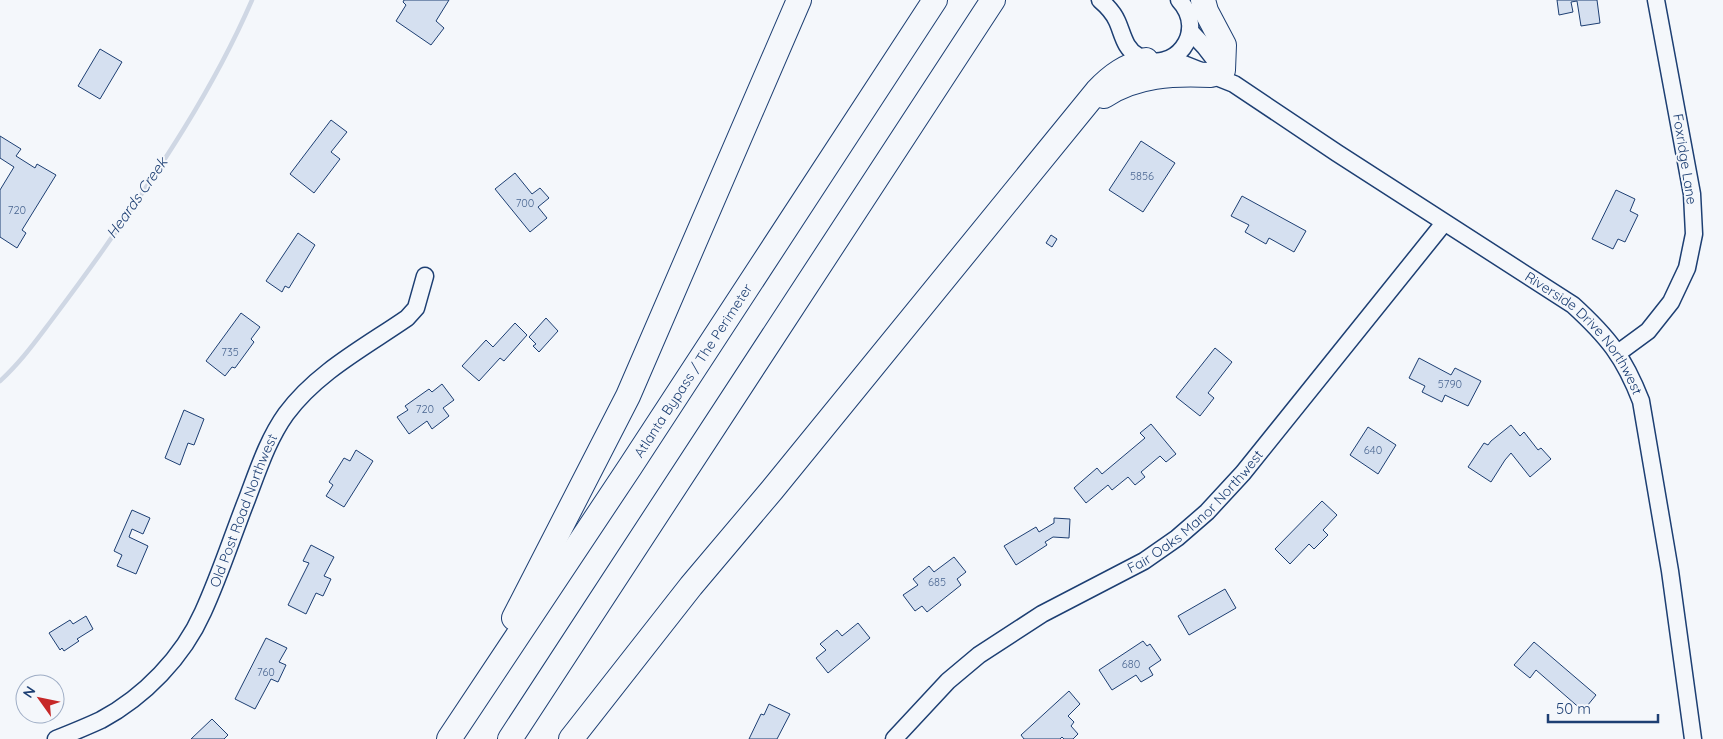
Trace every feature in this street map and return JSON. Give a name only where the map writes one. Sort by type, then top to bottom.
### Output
[{"type":"highway","points":[[465,715],[628,396],[799,0]]},
{"type":"highway","name":"Atlanta Bypass / The Perimeter","points":[[449,739],[936,0]]},
{"type":"highway","points":[[510,739],[993,0]]},
{"type":"highway","points":[[1078,114],[1109,93],[1133,82],[1159,76],[1223,77],[1224,45],[1206,11],[1190,8]]},
{"type":"highway","points":[[571,739],[692,586],[1108,78],[1121,70],[1157,60]]},
{"type":"street","points":[[1100,0],[1116,19],[1125,43],[1130,50],[1137,56],[1157,60],[1182,49],[1190,8]]},
{"type":"street","name":"Foxridge Lane","points":[[1618,353],[1648,331],[1671,302],[1687,268],[1694,234],[1692,194],[1656,0]]},
{"type":"street","name":"Riverside Drive Northwest","points":[[1190,8],[1223,77]]},
{"type":"street","name":"Riverside Drive Northwest","points":[[1157,60],[1181,63],[1223,77],[1444,223],[1573,305],[1598,327],[1618,353],[1632,378],[1641,401],[1670,571],[1693,739]]},
{"type":"street","name":"Fair Oaks Manor Northwest","points":[[894,739],[948,681],[979,655],[1042,614],[1144,561],[1177,538],[1207,512],[1243,474],[1444,223]]},
{"type":"street","name":"Old Post Road Northwest","points":[[56,739],[101,720],[135,698],[162,673],[185,644],[203,613],[265,452],[285,415],[301,395],[320,378],[407,318],[416,308],[425,276]]},
{"type":"building","points":[[404,0],[449,0],[436,21],[444,28],[431,45],[396,21],[406,5],[403,2]]},
{"type":"building","points":[[1557,0],[1597,0],[1600,23],[1581,26],[1577,1],[1571,2],[1573,12],[1559,15]]},
{"type":"building","points":[[100,49],[122,62],[100,99],[78,86]]},
{"type":"building","points":[[331,120],[347,132],[331,152],[340,159],[314,193],[290,174]]},
{"type":"building","points":[[0,136],[21,149],[16,156],[35,168],[37,164],[56,175],[22,230],[26,233],[17,248],[0,237],[0,190],[14,167],[0,158]]},
{"type":"building","points":[[1141,141],[1175,163],[1143,212],[1109,190]]},
{"type":"building","points":[[515,173],[532,194],[540,188],[549,198],[538,207],[547,218],[530,232],[495,189]]},
{"type":"building","points":[[1616,190],[1635,199],[1630,211],[1638,215],[1625,242],[1618,239],[1613,249],[1592,239]]},
{"type":"building","points":[[1242,196],[1306,231],[1294,252],[1269,238],[1266,244],[1245,232],[1249,225],[1231,216]]},
{"type":"building","points":[[298,233],[315,245],[289,288],[285,286],[282,292],[266,281]]},
{"type":"building","points":[[1051,235],[1057,239],[1052,247],[1046,243]]},
{"type":"building","points":[[241,313],[260,327],[251,339],[254,342],[235,368],[232,367],[225,376],[206,361]]},
{"type":"building","points":[[546,318],[558,331],[539,352],[533,346],[536,344],[529,337]]},
{"type":"building","points":[[515,323],[527,335],[504,361],[500,358],[479,381],[462,366],[486,340],[493,347]]},
{"type":"building","points":[[1215,348],[1232,362],[1208,393],[1214,398],[1200,416],[1176,397]]},
{"type":"building","points":[[1419,358],[1451,375],[1455,368],[1481,381],[1468,406],[1445,395],[1442,402],[1422,392],[1425,386],[1409,378]]},
{"type":"building","points":[[442,384],[454,400],[443,408],[449,416],[432,429],[427,421],[409,434],[397,417],[408,410],[405,406],[429,389],[432,392]]},
{"type":"building","points":[[184,410],[204,419],[194,445],[188,443],[180,465],[165,458]]},
{"type":"building","points":[[1151,424],[1176,454],[1166,462],[1160,456],[1141,472],[1145,477],[1135,485],[1128,477],[1112,490],[1108,485],[1086,503],[1074,488],[1097,468],[1102,474],[1145,438],[1140,433]]},
{"type":"building","points":[[1511,425],[1520,436],[1524,432],[1538,450],[1541,448],[1551,459],[1530,477],[1511,453],[1491,482],[1468,467],[1484,443],[1488,445]]},
{"type":"building","points":[[1368,427],[1396,445],[1378,474],[1350,455]]},
{"type":"building","points":[[356,450],[373,461],[344,507],[326,496],[333,485],[329,482],[344,458],[350,461]]},
{"type":"building","points":[[1322,501],[1337,515],[1323,530],[1328,535],[1314,549],[1309,544],[1290,564],[1275,549]]},
{"type":"building","points":[[132,510],[150,518],[143,534],[132,529],[129,537],[148,546],[136,574],[117,566],[122,555],[114,551]]},
{"type":"building","points":[[1054,518],[1070,519],[1069,538],[1053,537],[1045,542],[1047,545],[1016,565],[1004,546],[1036,527],[1039,532],[1054,523]]},
{"type":"building","points":[[311,545],[334,557],[324,576],[331,579],[323,596],[316,593],[306,614],[288,605],[309,563],[303,561]]},
{"type":"building","points":[[954,557],[966,572],[957,579],[961,585],[927,612],[922,606],[915,611],[903,595],[918,585],[913,579],[929,566],[934,572]]},
{"type":"building","points":[[1225,589],[1236,608],[1189,635],[1178,616]]},
{"type":"building","points":[[86,616],[93,629],[77,639],[79,641],[64,651],[62,648],[60,650],[49,633],[70,620],[73,624]]},
{"type":"building","points":[[858,623],[870,638],[828,673],[816,658],[826,650],[820,644],[837,630],[842,636]]},
{"type":"building","points":[[266,638],[287,648],[279,662],[286,665],[278,682],[271,679],[255,709],[235,699]]},
{"type":"building","points":[[1143,641],[1147,646],[1150,644],[1161,660],[1149,668],[1153,675],[1141,682],[1136,675],[1112,690],[1099,670]]},
{"type":"building","points":[[1534,642],[1596,695],[1583,711],[1536,670],[1530,678],[1514,665]]},
{"type":"building","points":[[1069,691],[1080,704],[1068,716],[1074,722],[1071,726],[1078,734],[1073,739],[1064,739],[1062,737],[1060,739],[1024,739],[1021,735]]},
{"type":"building","points":[[769,704],[790,714],[777,739],[749,739],[761,714],[764,715]]},
{"type":"building","points":[[212,719],[228,735],[224,739],[191,739]]},
{"type":"waterway","name":"Heards Creek","points":[[0,381],[21,360],[51,321],[97,259],[144,190],[202,98],[237,33],[252,0]]}]
